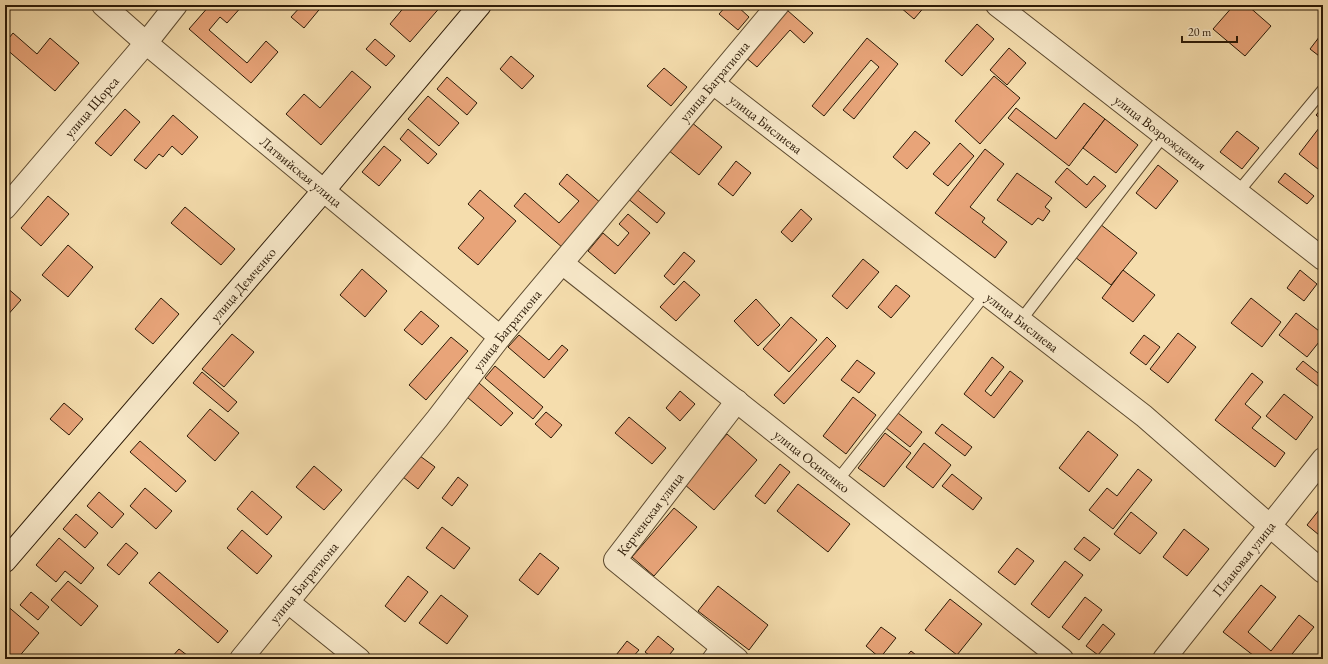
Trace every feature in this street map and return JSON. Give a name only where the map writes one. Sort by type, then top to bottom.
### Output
[{"type":"street","name":"Латвийская улица","points":[[103,5],[146,43],[500,337]]},
{"type":"street","name":"улица Щорса","points":[[5,208],[146,43],[176,5]]},
{"type":"street","name":"улица Демченко","points":[[5,561],[324,190],[480,5]]},
{"type":"street","name":"улица Багратиона","points":[[241,659],[500,337],[778,5]]},
{"type":"street","name":"улица Возрождения","points":[[997,5],[1323,259]]},
{"type":"street","name":"улица Бислиева","points":[[713,83],[1144,416],[1323,572]]},
{"type":"street","name":"улица Осипенко","points":[[562,263],[1062,659]]},
{"type":"street","name":"Керченская улица","points":[[737,401],[615,560],[712,651],[737,659]]},
{"type":"street","name":"Плановая улица","points":[[1164,659],[1323,459]]},
{"type":"street","points":[[288,602],[359,659]]},
{"type":"lane","points":[[1238,192],[1323,90]]},
{"type":"lane","points":[[1021,320],[1164,135]]},
{"type":"lane","points":[[837,481],[986,293]]},
{"type":"building","points":[[210,5],[243,5],[227,23],[220,17],[209,30],[247,63],[266,41],[278,52],[251,83],[189,29]]},
{"type":"building","points":[[302,5],[323,5],[304,28],[291,17]]},
{"type":"building","points":[[406,5],[442,5],[410,42],[390,24]]},
{"type":"building","points":[[727,5],[736,5],[749,17],[738,30],[719,14]]},
{"type":"building","points":[[901,5],[926,5],[914,19],[900,7]]},
{"type":"building","points":[[1234,5],[1247,5],[1271,26],[1245,56],[1213,29]]},
{"type":"building","points":[[787,10],[813,33],[804,43],[790,30],[757,67],[745,57]]},
{"type":"building","points":[[977,24],[994,39],[962,76],[945,61]]},
{"type":"building","points":[[1323,32],[1323,59],[1310,49]]},
{"type":"building","points":[[13,33],[37,54],[50,38],[79,63],[55,91],[5,48],[5,43]]},
{"type":"building","points":[[867,38],[898,64],[854,119],[843,110],[879,67],[871,60],[824,116],[812,106]]},
{"type":"building","points":[[375,39],[395,56],[386,66],[366,49]]},
{"type":"building","points":[[1009,48],[1026,63],[1007,85],[990,70]]},
{"type":"building","points":[[511,56],[534,76],[522,89],[500,69]]},
{"type":"building","points":[[664,68],[687,87],[671,106],[647,86]]},
{"type":"building","points":[[352,71],[371,87],[321,145],[286,114],[304,94],[320,108]]},
{"type":"building","points":[[994,76],[1020,98],[980,144],[955,121]]},
{"type":"building","points":[[447,77],[477,103],[467,115],[437,89]]},
{"type":"building","points":[[428,96],[459,123],[439,146],[408,119]]},
{"type":"building","points":[[1084,103],[1105,119],[1069,166],[1008,118],[1016,108],[1056,139]]},
{"type":"building","points":[[1323,107],[1323,121],[1316,115]]},
{"type":"building","points":[[125,109],[140,122],[111,156],[95,143]]},
{"type":"building","points":[[173,115],[198,137],[182,155],[172,146],[163,157],[159,154],[146,169],[134,160]]},
{"type":"building","points":[[1105,119],[1138,145],[1116,173],[1083,148]]},
{"type":"building","points":[[691,122],[722,147],[699,175],[668,150]]},
{"type":"building","points":[[1319,128],[1323,131],[1323,173],[1299,154]]},
{"type":"building","points":[[408,129],[437,154],[428,164],[400,139]]},
{"type":"building","points":[[915,131],[930,143],[907,169],[893,157]]},
{"type":"building","points":[[1237,131],[1259,148],[1242,169],[1220,152]]},
{"type":"building","points":[[960,143],[974,156],[948,186],[933,174]]},
{"type":"building","points":[[384,146],[401,160],[379,186],[362,172]]},
{"type":"building","points":[[985,149],[1004,164],[970,207],[985,218],[982,222],[1007,242],[995,258],[935,213]]},
{"type":"building","points":[[736,161],[751,173],[733,196],[718,184]]},
{"type":"building","points":[[1158,165],[1178,181],[1156,209],[1136,193]]},
{"type":"building","points":[[1067,168],[1087,185],[1094,176],[1106,186],[1086,208],[1055,182]]},
{"type":"building","points":[[1017,173],[1052,198],[1045,207],[1050,211],[1043,221],[1038,218],[1032,225],[997,200]]},
{"type":"building","points":[[1285,173],[1314,196],[1307,204],[1278,182]]},
{"type":"building","points":[[567,174],[602,204],[563,248],[514,206],[525,193],[559,223],[579,201],[559,184]]},
{"type":"building","points":[[634,187],[665,213],[657,223],[626,197]]},
{"type":"building","points":[[480,190],[516,221],[478,265],[458,248],[484,218],[468,204]]},
{"type":"building","points":[[48,196],[69,214],[41,246],[21,228]]},
{"type":"building","points":[[185,207],[235,249],[221,265],[171,223]]},
{"type":"building","points":[[801,209],[812,219],[792,242],[781,232]]},
{"type":"building","points":[[628,214],[650,233],[615,274],[588,251],[603,233],[618,246],[629,233],[619,224]]},
{"type":"building","points":[[1100,224],[1137,253],[1111,285],[1075,257]]},
{"type":"building","points":[[68,245],[93,267],[68,297],[42,275]]},
{"type":"building","points":[[684,252],[695,261],[674,285],[664,276]]},
{"type":"building","points":[[863,259],[879,272],[847,309],[832,296]]},
{"type":"building","points":[[362,269],[387,291],[365,317],[340,295]]},
{"type":"building","points":[[1123,270],[1155,295],[1133,322],[1102,298]]},
{"type":"building","points":[[1300,270],[1317,284],[1304,301],[1287,288]]},
{"type":"building","points":[[684,281],[700,295],[676,321],[660,307]]},
{"type":"building","points":[[896,285],[910,296],[891,318],[878,307]]},
{"type":"building","points":[[5,286],[21,300],[5,318]]},
{"type":"building","points":[[161,298],[179,314],[153,344],[135,329]]},
{"type":"building","points":[[1251,298],[1281,322],[1262,347],[1231,323]]},
{"type":"building","points":[[756,299],[780,325],[758,346],[734,321]]},
{"type":"building","points":[[421,311],[439,326],[422,345],[404,330]]},
{"type":"building","points":[[1296,313],[1323,334],[1323,337],[1307,357],[1279,335]]},
{"type":"building","points":[[791,317],[817,340],[789,372],[763,349]]},
{"type":"building","points":[[1178,333],[1196,347],[1168,383],[1150,369]]},
{"type":"building","points":[[232,334],[254,352],[224,387],[202,369]]},
{"type":"building","points":[[519,335],[549,360],[562,345],[568,350],[544,378],[508,347]]},
{"type":"building","points":[[1144,335],[1160,347],[1146,365],[1130,353]]},
{"type":"building","points":[[451,337],[468,351],[426,400],[409,385]]},
{"type":"building","points":[[827,337],[836,346],[784,404],[774,395]]},
{"type":"building","points":[[992,357],[1004,367],[985,391],[991,396],[1010,371],[1023,381],[994,418],[964,394]]},
{"type":"building","points":[[857,360],[875,373],[859,393],[841,380]]},
{"type":"building","points":[[1303,361],[1323,377],[1323,390],[1296,369]]},
{"type":"building","points":[[495,366],[543,407],[533,419],[485,378]]},
{"type":"building","points":[[202,372],[237,402],[228,412],[193,383]]},
{"type":"building","points":[[1252,373],[1263,382],[1245,404],[1261,417],[1252,428],[1285,453],[1275,467],[1215,420]]},
{"type":"building","points":[[479,383],[513,413],[501,426],[467,397]]},
{"type":"building","points":[[680,391],[695,404],[680,421],[666,408]]},
{"type":"building","points":[[1284,394],[1313,417],[1296,440],[1266,416]]},
{"type":"building","points":[[853,397],[876,415],[846,454],[823,436]]},
{"type":"building","points":[[64,403],[83,419],[69,435],[50,419]]},
{"type":"building","points":[[210,409],[239,433],[215,461],[187,436]]},
{"type":"building","points":[[546,412],[562,425],[551,438],[535,424]]},
{"type":"building","points":[[898,413],[922,432],[910,447],[886,428]]},
{"type":"building","points":[[629,417],[666,448],[652,464],[615,433]]},
{"type":"building","points":[[942,424],[972,447],[965,456],[935,433]]},
{"type":"building","points":[[1088,431],[1118,455],[1089,492],[1059,468]]},
{"type":"building","points":[[885,433],[911,453],[884,487],[858,468]]},
{"type":"building","points":[[727,434],[757,460],[714,510],[684,484]]},
{"type":"building","points":[[140,441],[186,481],[176,492],[130,452]]},
{"type":"building","points":[[924,443],[951,465],[933,488],[906,467]]},
{"type":"building","points":[[420,456],[435,467],[418,489],[403,477]]},
{"type":"building","points":[[780,464],[790,472],[765,504],[755,496]]},
{"type":"building","points":[[314,466],[342,490],[324,510],[296,487]]},
{"type":"building","points":[[1138,469],[1152,480],[1113,529],[1089,510],[1107,488],[1117,496]]},
{"type":"building","points":[[952,474],[982,498],[973,510],[942,486]]},
{"type":"building","points":[[458,477],[468,485],[452,506],[442,498]]},
{"type":"building","points":[[798,484],[850,524],[828,552],[777,511]]},
{"type":"building","points":[[145,488],[172,511],[156,529],[130,506]]},
{"type":"building","points":[[252,491],[282,517],[267,535],[237,509]]},
{"type":"building","points":[[99,492],[124,514],[112,528],[87,506]]},
{"type":"building","points":[[1323,505],[1323,529],[1319,535],[1307,525]]},
{"type":"building","points":[[674,508],[697,527],[654,576],[632,557]]},
{"type":"building","points":[[1131,512],[1157,533],[1140,554],[1114,534]]},
{"type":"building","points":[[76,514],[98,533],[85,548],[63,529]]},
{"type":"building","points":[[442,527],[470,548],[454,569],[426,548]]},
{"type":"building","points":[[1184,529],[1209,549],[1187,576],[1163,557]]},
{"type":"building","points":[[242,530],[272,556],[257,574],[227,548]]},
{"type":"building","points":[[1084,537],[1100,549],[1090,561],[1074,549]]},
{"type":"building","points":[[59,538],[94,568],[81,584],[65,571],[56,582],[36,565]]},
{"type":"building","points":[[126,543],[138,553],[119,575],[107,565]]},
{"type":"building","points":[[1017,548],[1034,561],[1015,585],[998,572]]},
{"type":"building","points":[[540,553],[559,568],[538,595],[519,580]]},
{"type":"building","points":[[1065,561],[1083,575],[1049,618],[1031,604]]},
{"type":"building","points":[[159,572],[228,631],[218,643],[149,583]]},
{"type":"building","points":[[408,576],[428,592],[405,622],[385,606]]},
{"type":"building","points":[[68,581],[98,606],[81,626],[51,600]]},
{"type":"building","points":[[1261,585],[1276,597],[1248,632],[1271,651],[1299,615],[1314,627],[1288,659],[1258,659],[1223,632]]},
{"type":"building","points":[[718,586],[768,625],[749,650],[698,611]]},
{"type":"building","points":[[31,592],[49,607],[38,620],[20,605]]},
{"type":"building","points":[[441,595],[468,616],[447,644],[419,623]]},
{"type":"building","points":[[1085,597],[1102,610],[1079,640],[1062,627]]},
{"type":"building","points":[[950,599],[982,624],[957,655],[925,630]]},
{"type":"building","points":[[5,604],[39,633],[17,659],[5,659],[5,634],[7,632],[5,631]]},
{"type":"building","points":[[1103,624],[1115,634],[1098,655],[1086,646]]},
{"type":"building","points":[[881,627],[896,638],[880,658],[866,646]]},
{"type":"building","points":[[658,636],[674,649],[666,659],[654,659],[645,652]]},
{"type":"building","points":[[627,641],[639,650],[631,659],[613,659]]},
{"type":"building","points":[[179,649],[192,659],[170,659]]},
{"type":"building","points":[[911,651],[921,659],[904,659]]}]
